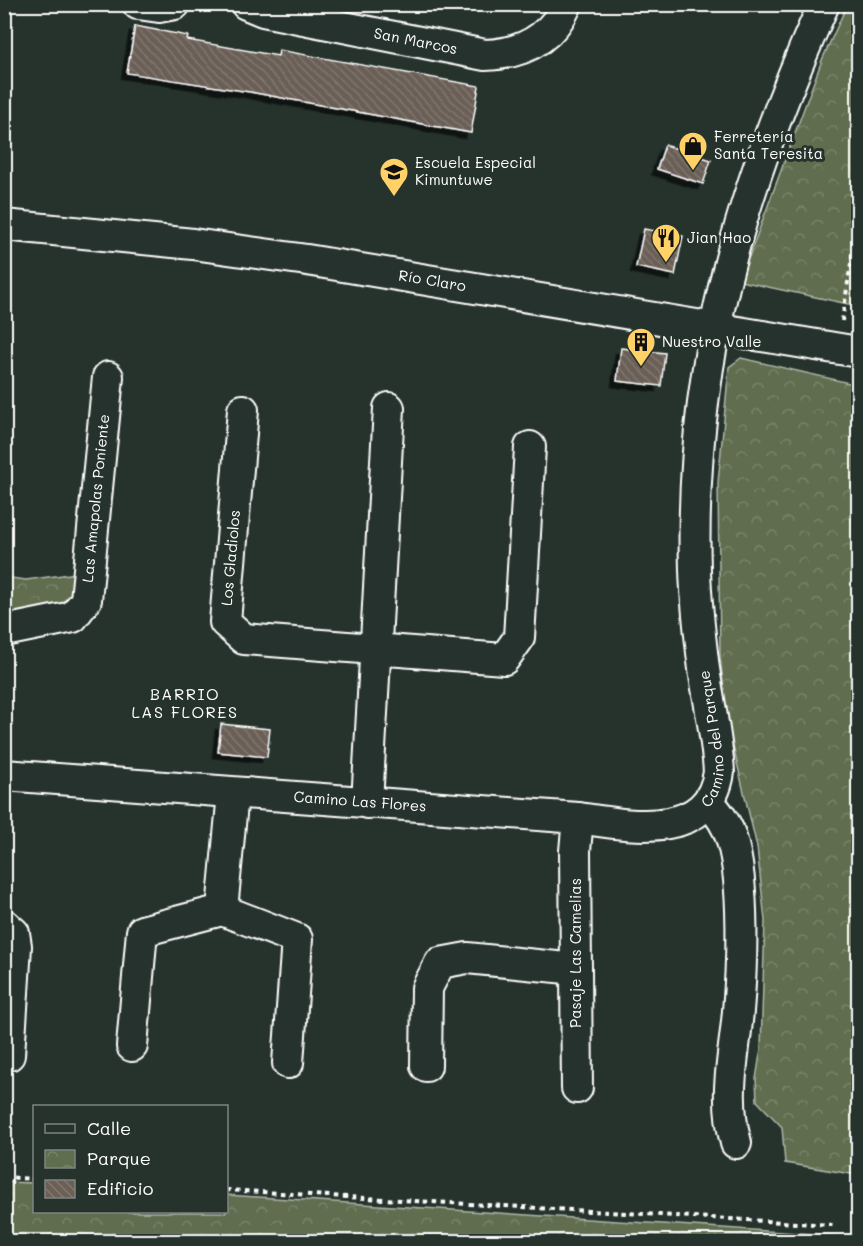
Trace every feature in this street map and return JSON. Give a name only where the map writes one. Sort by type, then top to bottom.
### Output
[{"type":"street","points":[[138,4],[159,7],[175,4]]},
{"type":"street","name":"San Marcos","points":[[246,4],[263,11],[485,55],[516,52],[530,46],[557,23],[567,4]]},
{"type":"street","name":"Camino del Parque","points":[[736,1143],[729,1107],[728,1084],[738,1011],[740,905],[732,840],[721,816],[709,802],[717,785],[719,772],[704,668],[695,571],[695,513],[703,396],[714,327],[731,254],[765,142],[824,4]]},
{"type":"street","name":"Río Claro","points":[[4,225],[193,243],[848,350]]},
{"type":"street","name":"Las Amapolas Poniente","points":[[4,631],[73,617],[86,600],[108,377]]},
{"type":"street","points":[[367,803],[389,408]]},
{"type":"street","name":"Los Gladiolos","points":[[243,410],[225,622],[244,639],[504,659],[519,638],[530,447]]},
{"type":"street","name":"Camino Las Flores","points":[[4,775],[578,818],[626,825],[662,824],[696,813],[709,802]]},
{"type":"street","points":[[222,910],[233,793]]},
{"type":"street","name":"Pasaje Las Camelias","points":[[576,1088],[575,851],[578,818]]},
{"type":"street","points":[[132,1046],[142,931],[222,910],[297,939],[288,1062]]},
{"type":"street","points":[[4,924],[16,939],[9,1055]]},
{"type":"street","points":[[426,1066],[428,988],[440,963],[467,958],[576,969]]},
{"type":"path","points":[[848,350],[858,218]]},
{"type":"path","points":[[4,1177],[33,1179]]},
{"type":"path","points":[[228,1190],[833,1225]]},
{"type":"green space","points":[[847,5],[858,5],[858,306],[740,281],[822,60]]},
{"type":"green space","points":[[741,358],[858,385],[858,1175],[785,1163],[782,1127],[757,1101],[756,1079],[761,1048],[765,921],[757,847],[728,725],[720,656],[718,483],[729,367]]},
{"type":"green space","points":[[78,573],[70,610],[5,621],[4,577],[26,580]]},
{"type":"green space","points":[[4,1182],[33,1183],[33,1213],[228,1213],[228,1195],[858,1237],[858,1241],[5,1241]]},
{"type":"building","points":[[135,26],[188,36],[187,40],[278,56],[279,50],[479,86],[471,133],[250,92],[127,73]]},
{"type":"building","points":[[665,145],[711,160],[703,184],[657,169]]},
{"type":"building","points":[[644,229],[683,236],[675,275],[636,267]]},
{"type":"building","name":"Nuestro Valle","points":[[621,348],[665,353],[661,386],[617,381]]},
{"type":"building","points":[[221,724],[270,729],[267,757],[218,752]]},
{"type":"place","name":"Ferretería Santa Teresita","points":[[693,172]]},
{"type":"place","name":"Escuela Especial Kimuntuwe","points":[[394,198]]},
{"type":"place","name":"Jian Hao","points":[[666,264]]},
{"type":"place","name":"Nuestro Valle","points":[[641,368]]},
{"type":"district","name":"BARRIO LAS FLORES","points":[[185,703]]}]
